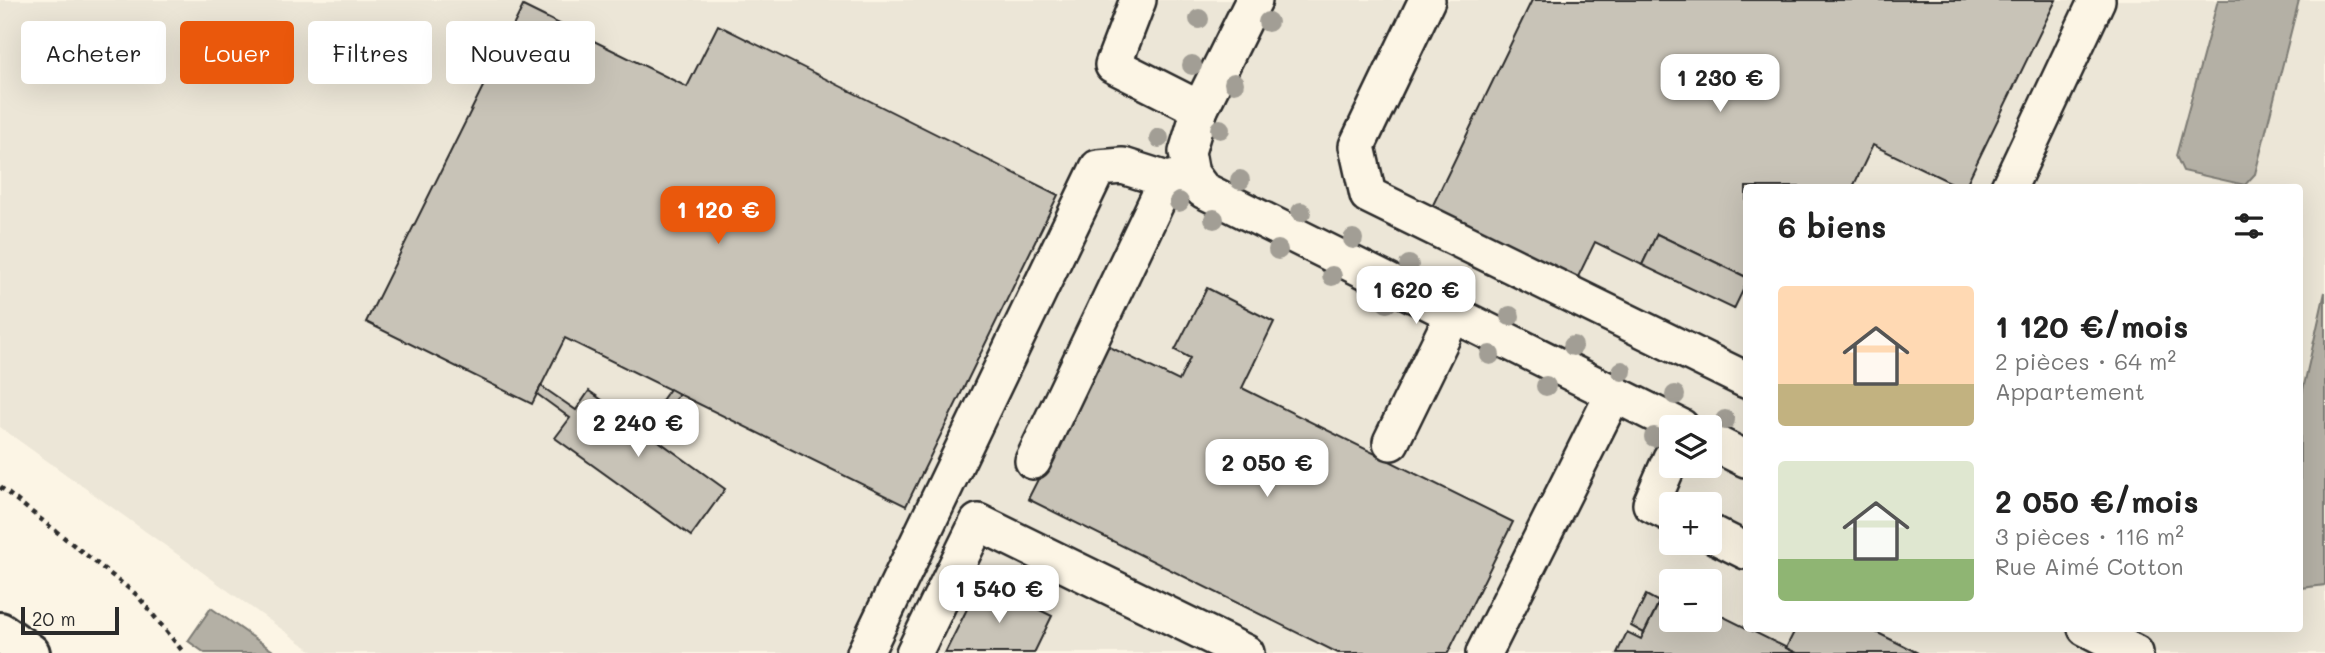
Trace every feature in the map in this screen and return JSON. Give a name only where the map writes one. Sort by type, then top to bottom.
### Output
[{"type":"highway","points":[[0,632],[30,653]]},
{"type":"street","points":[[1138,0],[1113,65],[1200,109]]},
{"type":"street","points":[[1033,461],[1179,177],[1200,109],[1254,0]]},
{"type":"street","points":[[1427,0],[1357,146],[1368,195],[1743,379]]},
{"type":"street","points":[[2009,184],[2097,0]]},
{"type":"street","points":[[865,653],[1098,168],[1123,166],[1179,177],[1659,417]]},
{"type":"street","points":[[1391,442],[1454,313]]},
{"type":"street","points":[[1484,653],[1613,395]]},
{"type":"street","points":[[1722,447],[1743,458]]},
{"type":"street","points":[[1659,508],[1651,504],[1662,478]]},
{"type":"street","points":[[914,653],[978,522],[1247,653]]},
{"type":"street","points":[[1722,539],[1743,550]]},
{"type":"street","points":[[2094,632],[2136,653]]},
{"type":"path","points":[[0,487],[136,595],[184,653]]},
{"type":"shaded area","points":[[0,0],[2325,0],[2325,653],[315,653],[0,427]]},
{"type":"shaded area","points":[[2218,0],[2299,0],[2255,174],[2246,184],[2241,184],[2183,171],[2176,156]]},
{"type":"shaded area","points":[[2325,292],[2325,585],[2303,588],[2303,390]]},
{"type":"shaded area","points":[[211,608],[276,653],[205,653],[188,641]]},
{"type":"building","points":[[1532,0],[2056,0],[1966,184],[1954,184],[1873,145],[1854,184],[1743,184],[1743,276],[1657,234],[1642,265],[1595,242],[1576,281],[1430,211]]},
{"type":"building","points":[[523,6],[553,21],[516,21]]},
{"type":"building","points":[[718,25],[1058,195],[906,506],[565,338],[532,404],[366,322],[484,84],[595,84],[595,42],[687,87]]},
{"type":"building","points":[[1657,234],[1743,276],[1743,290],[1734,309],[1642,265]]},
{"type":"building","points":[[1207,288],[1274,322],[1242,388],[1513,522],[1448,653],[1338,653],[1028,499],[1106,345],[1179,381],[1190,358],[1175,350]]},
{"type":"building","points":[[541,386],[576,410],[589,391],[642,428],[670,389],[679,394],[649,434],[725,489],[691,536],[555,438],[570,418],[537,394]]},
{"type":"building","points":[[981,581],[1052,616],[1034,653],[945,653]]},
{"type":"building","points":[[1646,595],[1659,602],[1644,633],[1631,626]]},
{"type":"building","points":[[1659,603],[1659,632],[1722,632],[1722,616],[1743,626],[1743,632],[1755,632],[1797,653],[1617,653],[1627,632],[1641,639]]},
{"type":"building","points":[[1794,632],[1876,632],[1918,653],[1797,653],[1786,648]]}]
